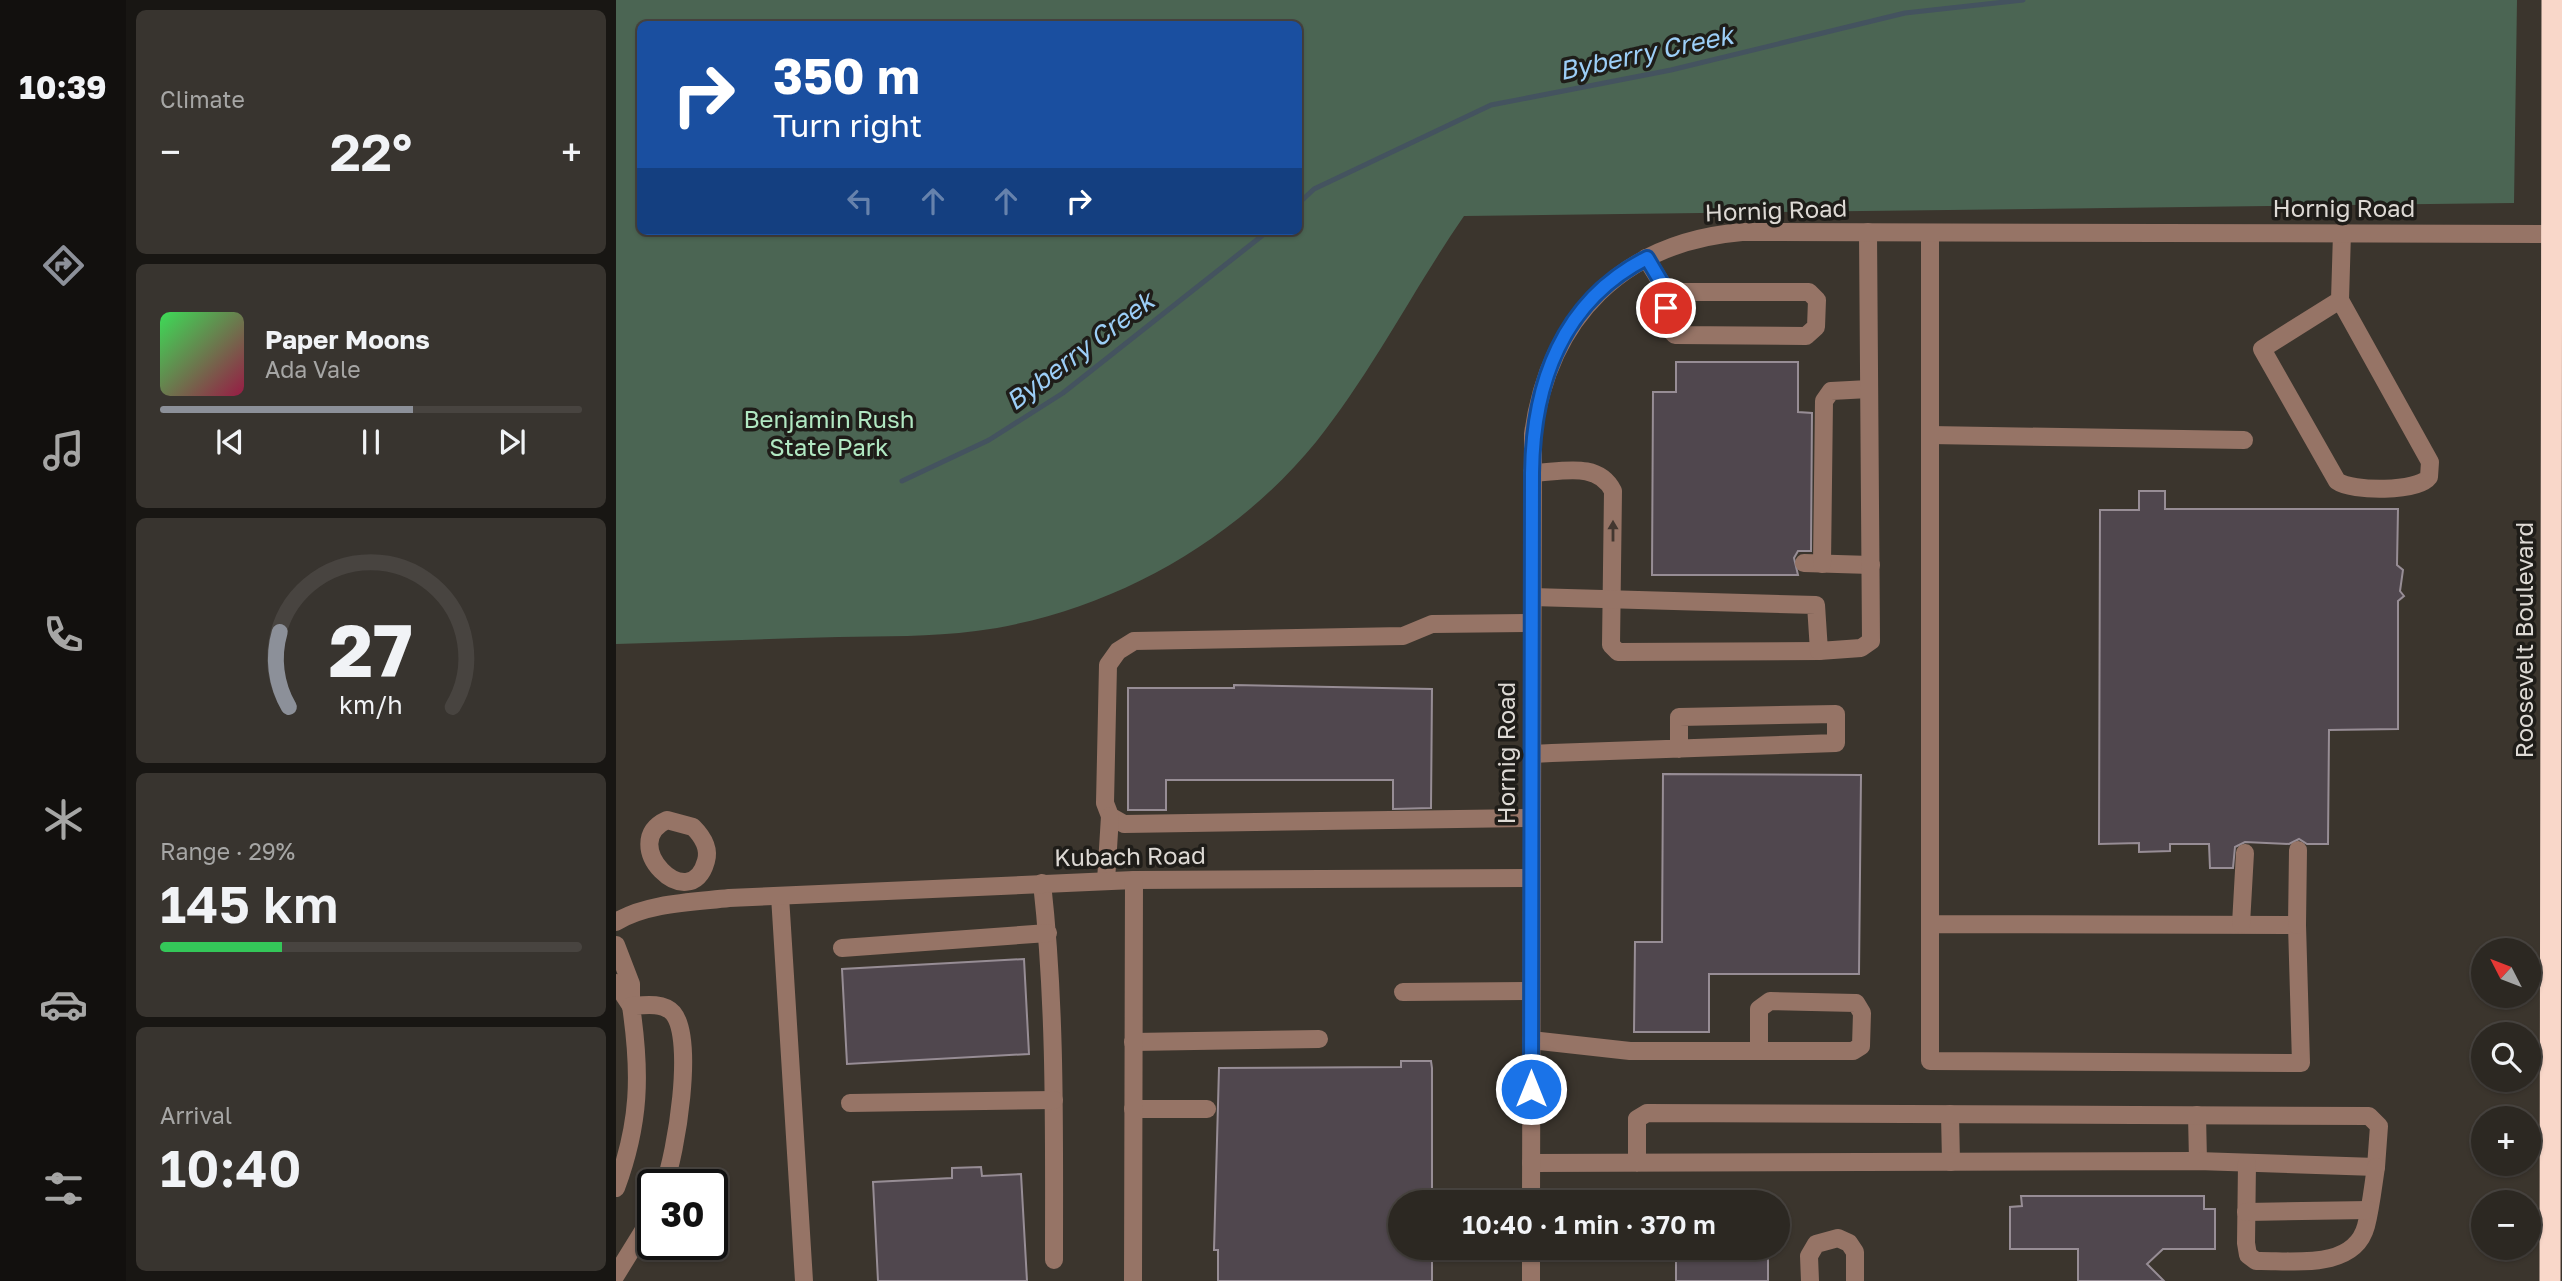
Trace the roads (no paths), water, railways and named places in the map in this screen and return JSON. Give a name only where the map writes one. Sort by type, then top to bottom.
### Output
[{"type":"highway","name":"Roosevelt Boulevard","points":[[2550,1281],[2557,234],[2552,0]]},
{"type":"highway","points":[[2552,93],[2562,48]]},
{"type":"street","points":[[1532,473],[1596,471],[1607,479],[1613,491],[1611,646],[1618,652],[1819,651],[1861,648],[1871,641],[1868,232]]},
{"type":"street","points":[[1930,233],[1930,1061],[2301,1063],[2298,850]]},
{"type":"street","points":[[2340,300],[2262,349],[2337,481],[2348,487],[2418,486],[2430,477],[2430,463],[2340,300],[2342,233]]},
{"type":"street","name":"Hornig Road","points":[[1531,1190],[1532,473],[1536,410],[1542,386],[1559,344],[1601,290],[1647,258],[1682,242],[1723,234],[2557,234]]},
{"type":"street","points":[[1647,258],[1667,292],[1665,324],[1675,335],[1806,336],[1816,327],[1817,300],[1809,292],[1667,292]]},
{"type":"street","points":[[1868,389],[1831,391],[1824,401],[1813,564],[1871,565]]},
{"type":"street","points":[[1930,435],[2244,440]]},
{"type":"street","points":[[1532,597],[1816,605],[1819,651]]},
{"type":"street","points":[[1106,881],[1110,816],[1105,803],[1108,665],[1118,651],[1134,642],[1403,636],[1432,624],[1532,623]]},
{"type":"street","points":[[1532,754],[1679,749],[1836,743],[1836,714],[1679,717],[1679,749]]},
{"type":"street","points":[[1110,816],[1124,824],[1532,818]]},
{"type":"street","points":[[2241,924],[2245,853]]},
{"type":"street","points":[[616,930],[708,911],[729,898],[696,877]]},
{"type":"street","name":"Kubach Road","points":[[616,922],[626,916],[670,906],[729,898],[1134,880],[1531,878]]},
{"type":"street","points":[[1133,1281],[1134,880]]},
{"type":"street","points":[[1042,883],[1048,933],[1054,1100],[1054,1260]]},
{"type":"street","points":[[780,896],[804,1281]]},
{"type":"street","points":[[1930,925],[2297,925]]},
{"type":"street","points":[[842,948],[1048,933]]},
{"type":"street","points":[[616,945],[631,984],[631,1006],[638,1053],[638,1105],[629,1153],[616,1188]]},
{"type":"street","points":[[616,983],[631,1006]]},
{"type":"street","points":[[1403,992],[1531,991]]},
{"type":"street","points":[[1531,1040],[1630,1051],[1759,1051],[1853,1051],[1861,1045],[1862,1013],[1856,1003],[1770,1002],[1759,1009],[1759,1051]]},
{"type":"street","points":[[631,1006],[662,1006],[672,1012],[679,1024],[682,1053],[681,1106],[670,1169]]},
{"type":"street","points":[[1133,1042],[1319,1039]]},
{"type":"street","points":[[850,1103],[1054,1100]]},
{"type":"street","points":[[1133,1110],[1207,1109]]},
{"type":"street","points":[[1637,1163],[1637,1119],[1647,1114],[2369,1115],[2379,1126],[2376,1167],[2366,1229],[2351,1249],[2336,1258],[2256,1261],[2248,1255],[2247,1163]]},
{"type":"street","points":[[1950,1114],[1951,1162]]},
{"type":"street","points":[[2197,1115],[2198,1161]]},
{"type":"street","points":[[1531,1163],[2198,1161],[2376,1167]]},
{"type":"street","points":[[2246,1212],[2369,1210]]},
{"type":"street","points":[[1810,1281],[1810,1256],[1815,1244],[1838,1238],[1849,1242],[1855,1252],[1855,1281]]},
{"type":"street","points":[[616,1275],[637,1240]]},
{"type":"street","points":[[1531,1260],[1531,1281]]},
{"type":"waterway","name":"Byberry Creek","points":[[1302,200],[1314,189],[1491,105],[1671,70],[1905,13],[2023,0]]},
{"type":"waterway","name":"Byberry Creek","points":[[902,481],[989,440],[1063,393],[1263,235]]},
{"type":"park label","name":"Benjamin Rush State Park","points":[[829,434]]}]
